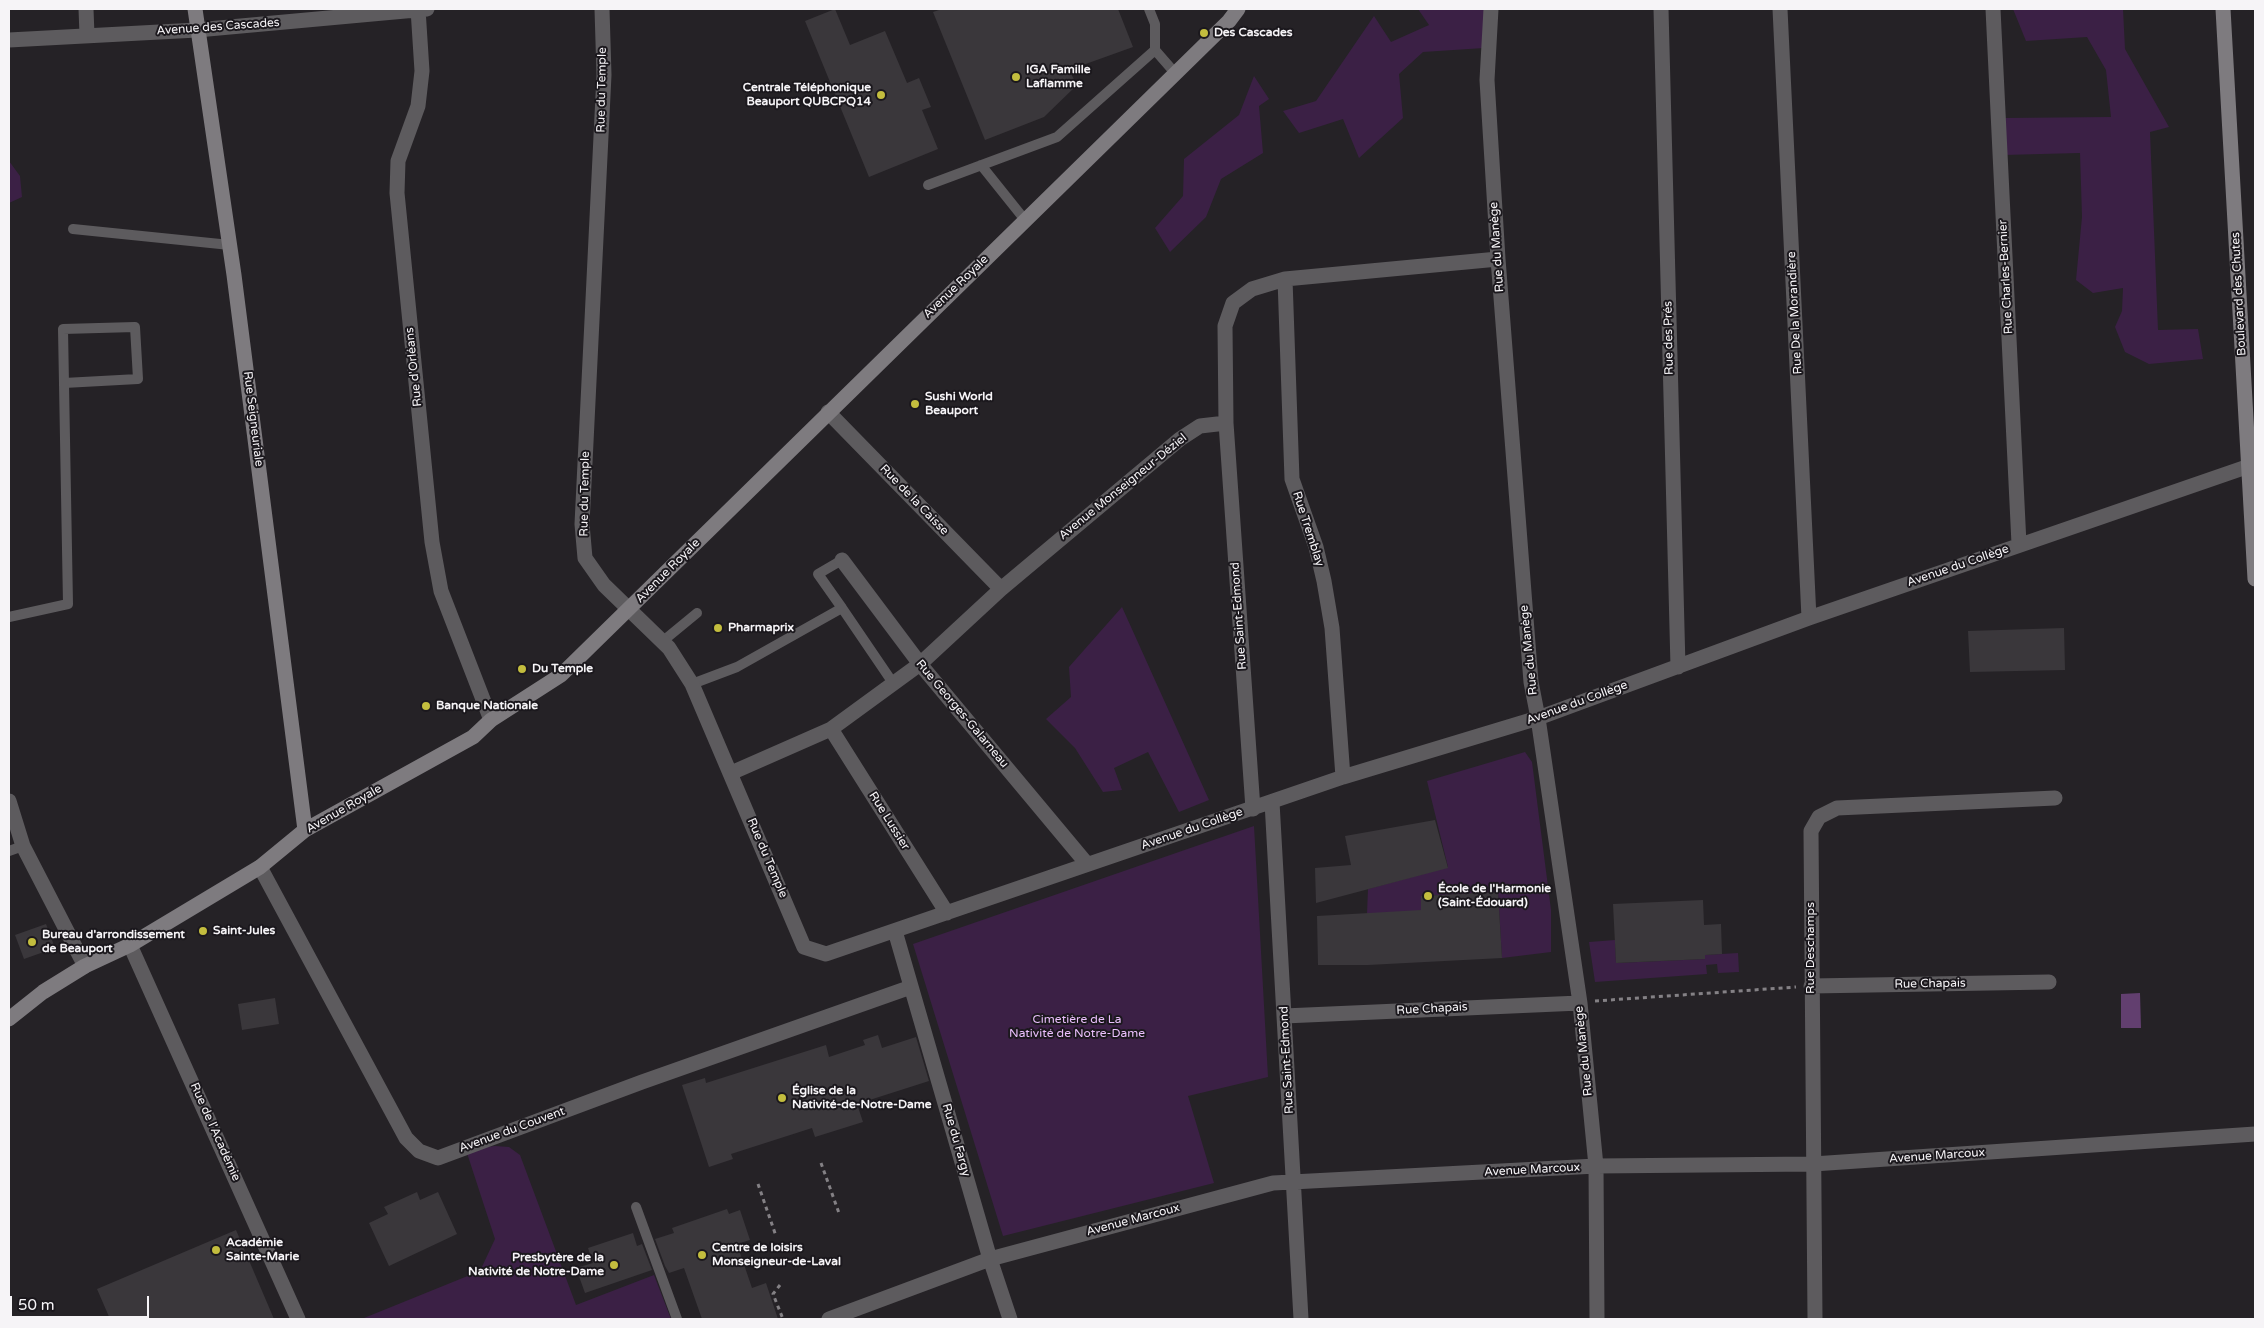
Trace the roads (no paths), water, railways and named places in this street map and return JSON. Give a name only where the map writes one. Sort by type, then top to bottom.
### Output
[{"type":"main road","name":"Rue Seigneuriale","points":[[195,9],[230,245],[305,830]]},
{"type":"main road","name":"Avenue Royale","points":[[9,1019],[43,992],[85,966],[130,945],[260,867],[305,830],[473,737],[491,720],[561,675],[1229,21],[1238,9]]},
{"type":"main road","name":"Boulevard des Chutes","points":[[2223,9],[2252,465],[2255,579]]},
{"type":"street","points":[[86,9],[87,34]]},
{"type":"street","name":"Avenue des Cascades","points":[[9,40],[87,34],[197,30],[421,9]]},
{"type":"street","name":"Rue d'Orléans","points":[[421,9],[422,71],[418,106],[398,161],[397,193],[429,513],[441,591],[491,720]]},
{"type":"street","name":"Rue du Temple","points":[[602,9],[604,75],[582,524],[585,558],[604,585],[663,642],[692,684],[804,947]]},
{"type":"street","name":"Rue du Manège","points":[[1491,9],[1487,80],[1498,259],[1531,682],[1580,1002],[1596,1166],[1598,1319]]},
{"type":"street","name":"Rue des Prés","points":[[1661,9],[1678,667]]},
{"type":"street","name":"Rue De la Morandière","points":[[1780,9],[1809,618]]},
{"type":"street","name":"Rue Charles-Bernier","points":[[1994,9],[2019,544]]},
{"type":"street","points":[[1226,423],[1225,326],[1233,303],[1252,289],[1285,280],[1498,259]]},
{"type":"street","name":"Rue Tremblay","points":[[1285,280],[1292,479],[1316,547],[1326,590],[1332,628],[1343,777]]},
{"type":"street","name":"Rue de la Caisse","points":[[828,412],[1001,589]]},
{"type":"street","name":"Avenue Monseigneur-Déziel","points":[[731,773],[831,730],[920,664],[1001,589],[1180,438],[1200,426],[1226,423]]},
{"type":"street","name":"Rue Saint-Edmond","points":[[1226,423],[1252,808]]},
{"type":"street","name":"Avenue du Collège","points":[[804,947],[826,954],[895,932],[1343,777],[1538,718],[1809,618],[2252,465]]},
{"type":"street","name":"Rue Georges-Galarneau","points":[[842,560],[920,664],[1087,864]]},
{"type":"street","name":"Rue Lussier","points":[[831,730],[947,913]]},
{"type":"street","name":"Rue Deschamps","points":[[1815,1319],[1811,831],[1819,817],[1837,808],[2055,798]]},
{"type":"street","points":[[9,801],[23,846],[85,966]]},
{"type":"street","name":"Rue Saint-Edmond","points":[[1272,802],[1301,1319]]},
{"type":"street","name":"Avenue du Couvent","points":[[260,867],[406,1138],[419,1151],[438,1158],[651,1078],[911,987]]},
{"type":"street","name":"Rue du Fargy","points":[[895,932],[990,1259],[1010,1319]]},
{"type":"street","name":"Rue de l'Académie","points":[[130,945],[298,1319]]},
{"type":"street","name":"Rue Chapais","points":[[1811,986],[2049,982]]},
{"type":"street","name":"Rue Chapais","points":[[1284,1016],[1580,1002]]},
{"type":"street","name":"Avenue Marcoux","points":[[829,1319],[990,1259],[1273,1183],[1596,1166],[1813,1164],[2255,1134]]},
{"type":"lane","points":[[1149,9],[1155,24],[1155,50],[1175,74]]},
{"type":"lane","points":[[928,185],[1057,137],[1155,50]]},
{"type":"lane","points":[[981,166],[1025,220]]},
{"type":"lane","points":[[73,229],[230,245]]},
{"type":"lane","points":[[9,617],[68,604],[63,329],[135,327],[138,379],[64,383]]},
{"type":"lane","points":[[842,560],[818,574],[893,684]]},
{"type":"lane","points":[[692,684],[737,667],[842,608]]},
{"type":"lane","points":[[663,642],[698,613]]},
{"type":"lane","points":[[9,851],[23,846]]},
{"type":"lane","points":[[636,1207],[677,1319]]},
{"type":"place","name":"Des Cascades","points":[[1204,33]]},
{"type":"place","name":"IGA Famille Laflamme","points":[[1016,77]]},
{"type":"place","name":"Centrale Téléphonique Beauport QUBCPQ14","points":[[881,95]]},
{"type":"place","name":"Sushi World Beauport","points":[[915,404]]},
{"type":"place","name":"Pharmaprix","points":[[718,628]]},
{"type":"place","name":"Du Temple","points":[[522,669]]},
{"type":"place","name":"Banque Nationale","points":[[426,706]]},
{"type":"place","name":"École de l'Harmonie (Saint-Édouard)","points":[[1428,896]]},
{"type":"place","name":"Saint-Jules","points":[[203,931]]},
{"type":"place","name":"Bureau d'arrondissement de Beauport","points":[[32,942]]},
{"type":"place","name":"Église de la Nativité-de-Notre-Dame","points":[[782,1098]]},
{"type":"place","name":"Académie Sainte-Marie","points":[[216,1250]]},
{"type":"place","name":"Centre de loisirs Monseigneur-de-Laval","points":[[702,1255]]},
{"type":"place","name":"Presbytère de la Nativité de Notre-Dame","points":[[614,1265]]},
{"type":"park label","name":"Cimetière de La Nativité de Notre-Dame","points":[[1077,1027]]}]
